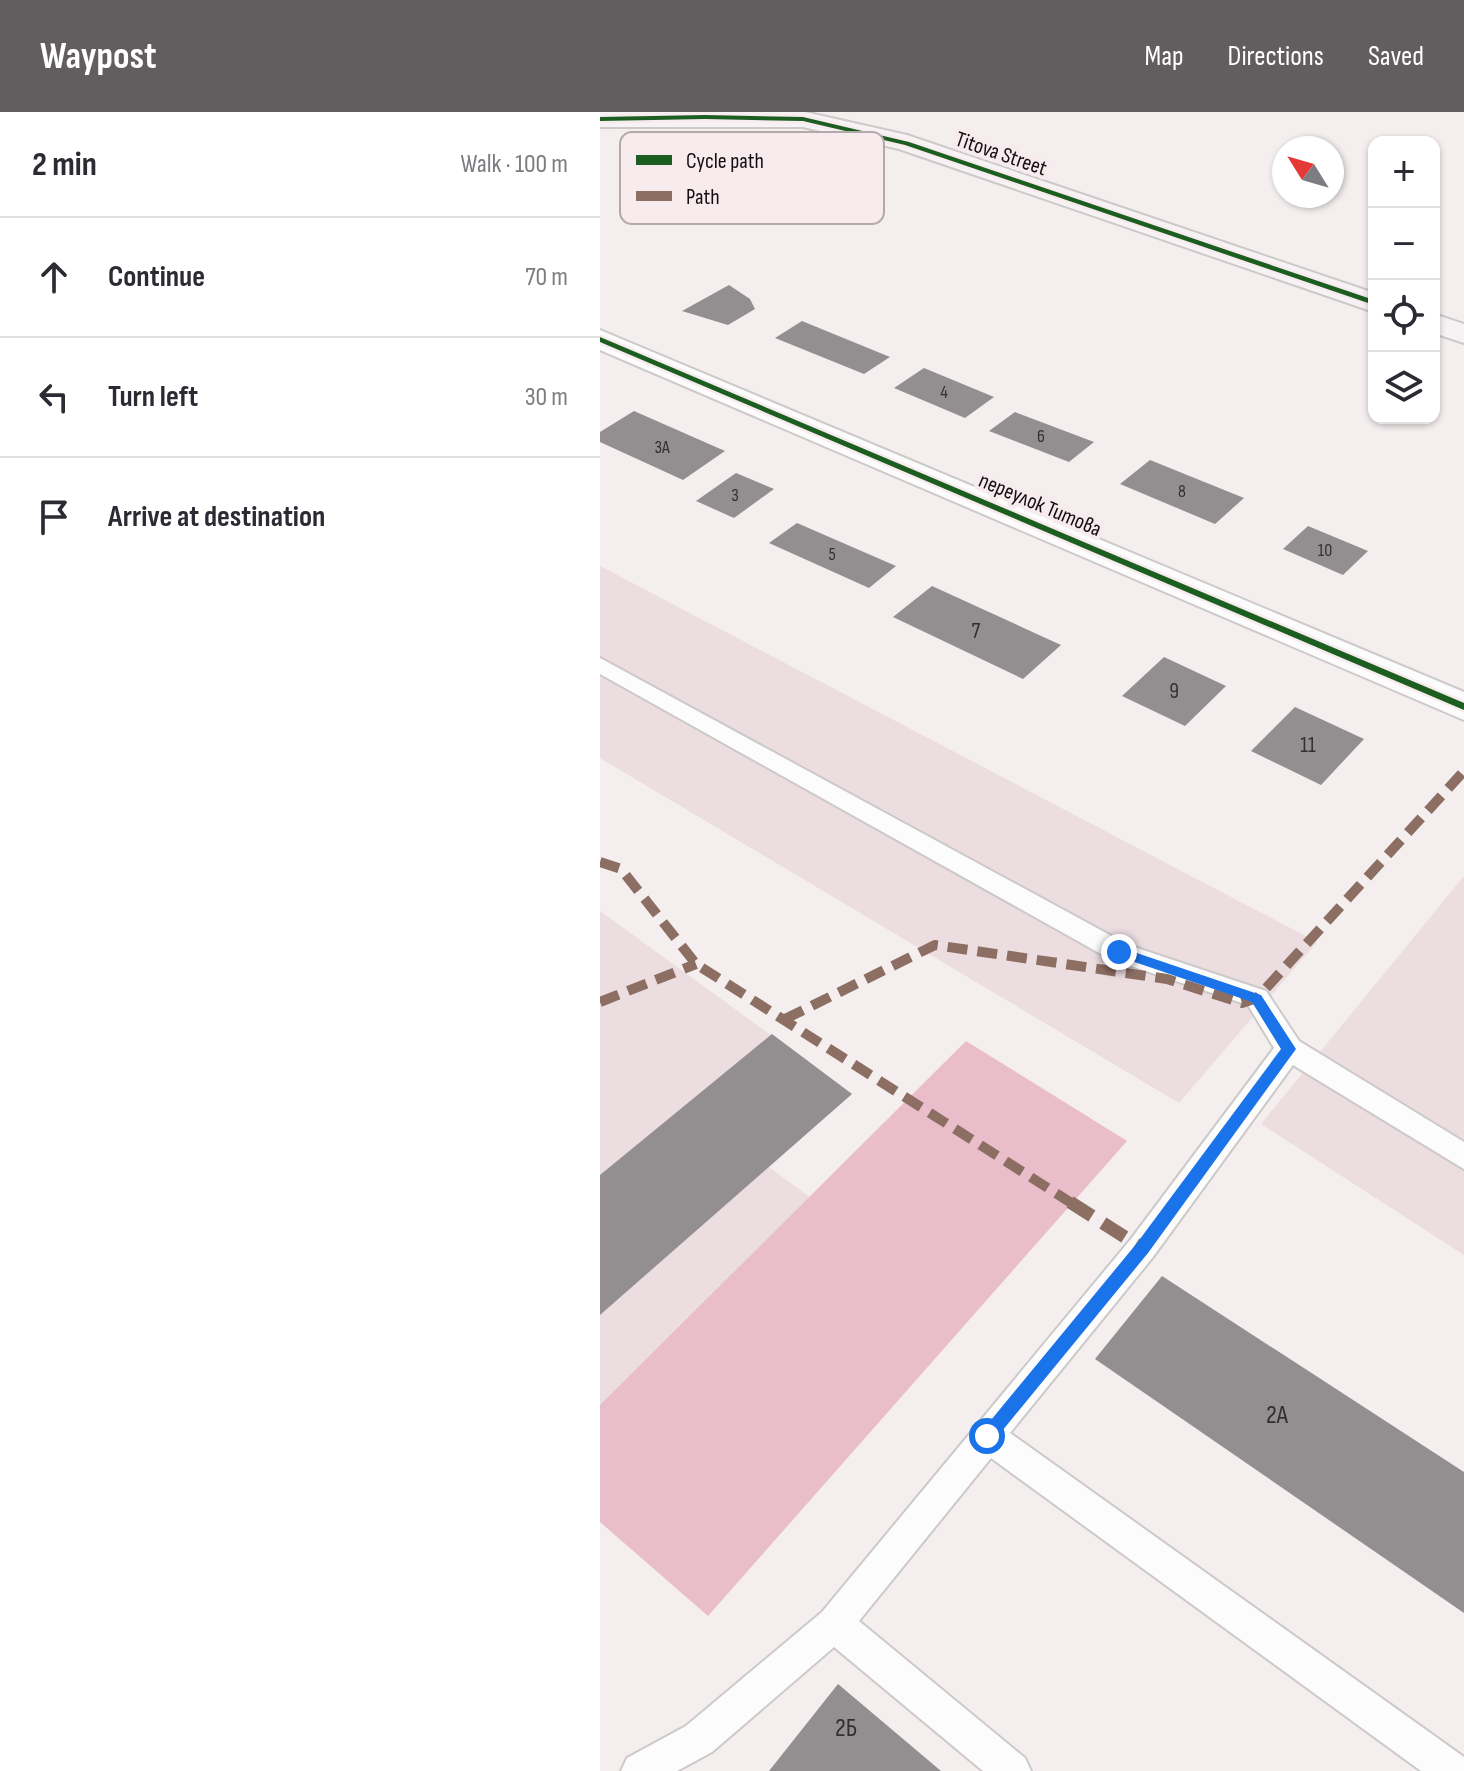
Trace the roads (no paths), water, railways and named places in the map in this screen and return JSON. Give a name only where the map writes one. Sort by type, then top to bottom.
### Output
[{"type":"street","name":"Titova Street","points":[[600,119],[803,119],[859,132]]},
{"type":"street","name":"Titova Street","points":[[884,138],[1368,301]]},
{"type":"street","points":[[1440,325],[1464,334]]},
{"type":"street","name":"переулок Титова","points":[[600,339],[1464,707]]},
{"type":"lane","points":[[600,665],[1119,952],[1257,998],[1289,1049],[1464,1157]]},
{"type":"lane","points":[[640,1771],[699,1739],[834,1624],[1142,1248],[1289,1049]]},
{"type":"lane","points":[[987,1436],[1452,1771]]},
{"type":"lane","points":[[834,1624],[1012,1771]]}]
